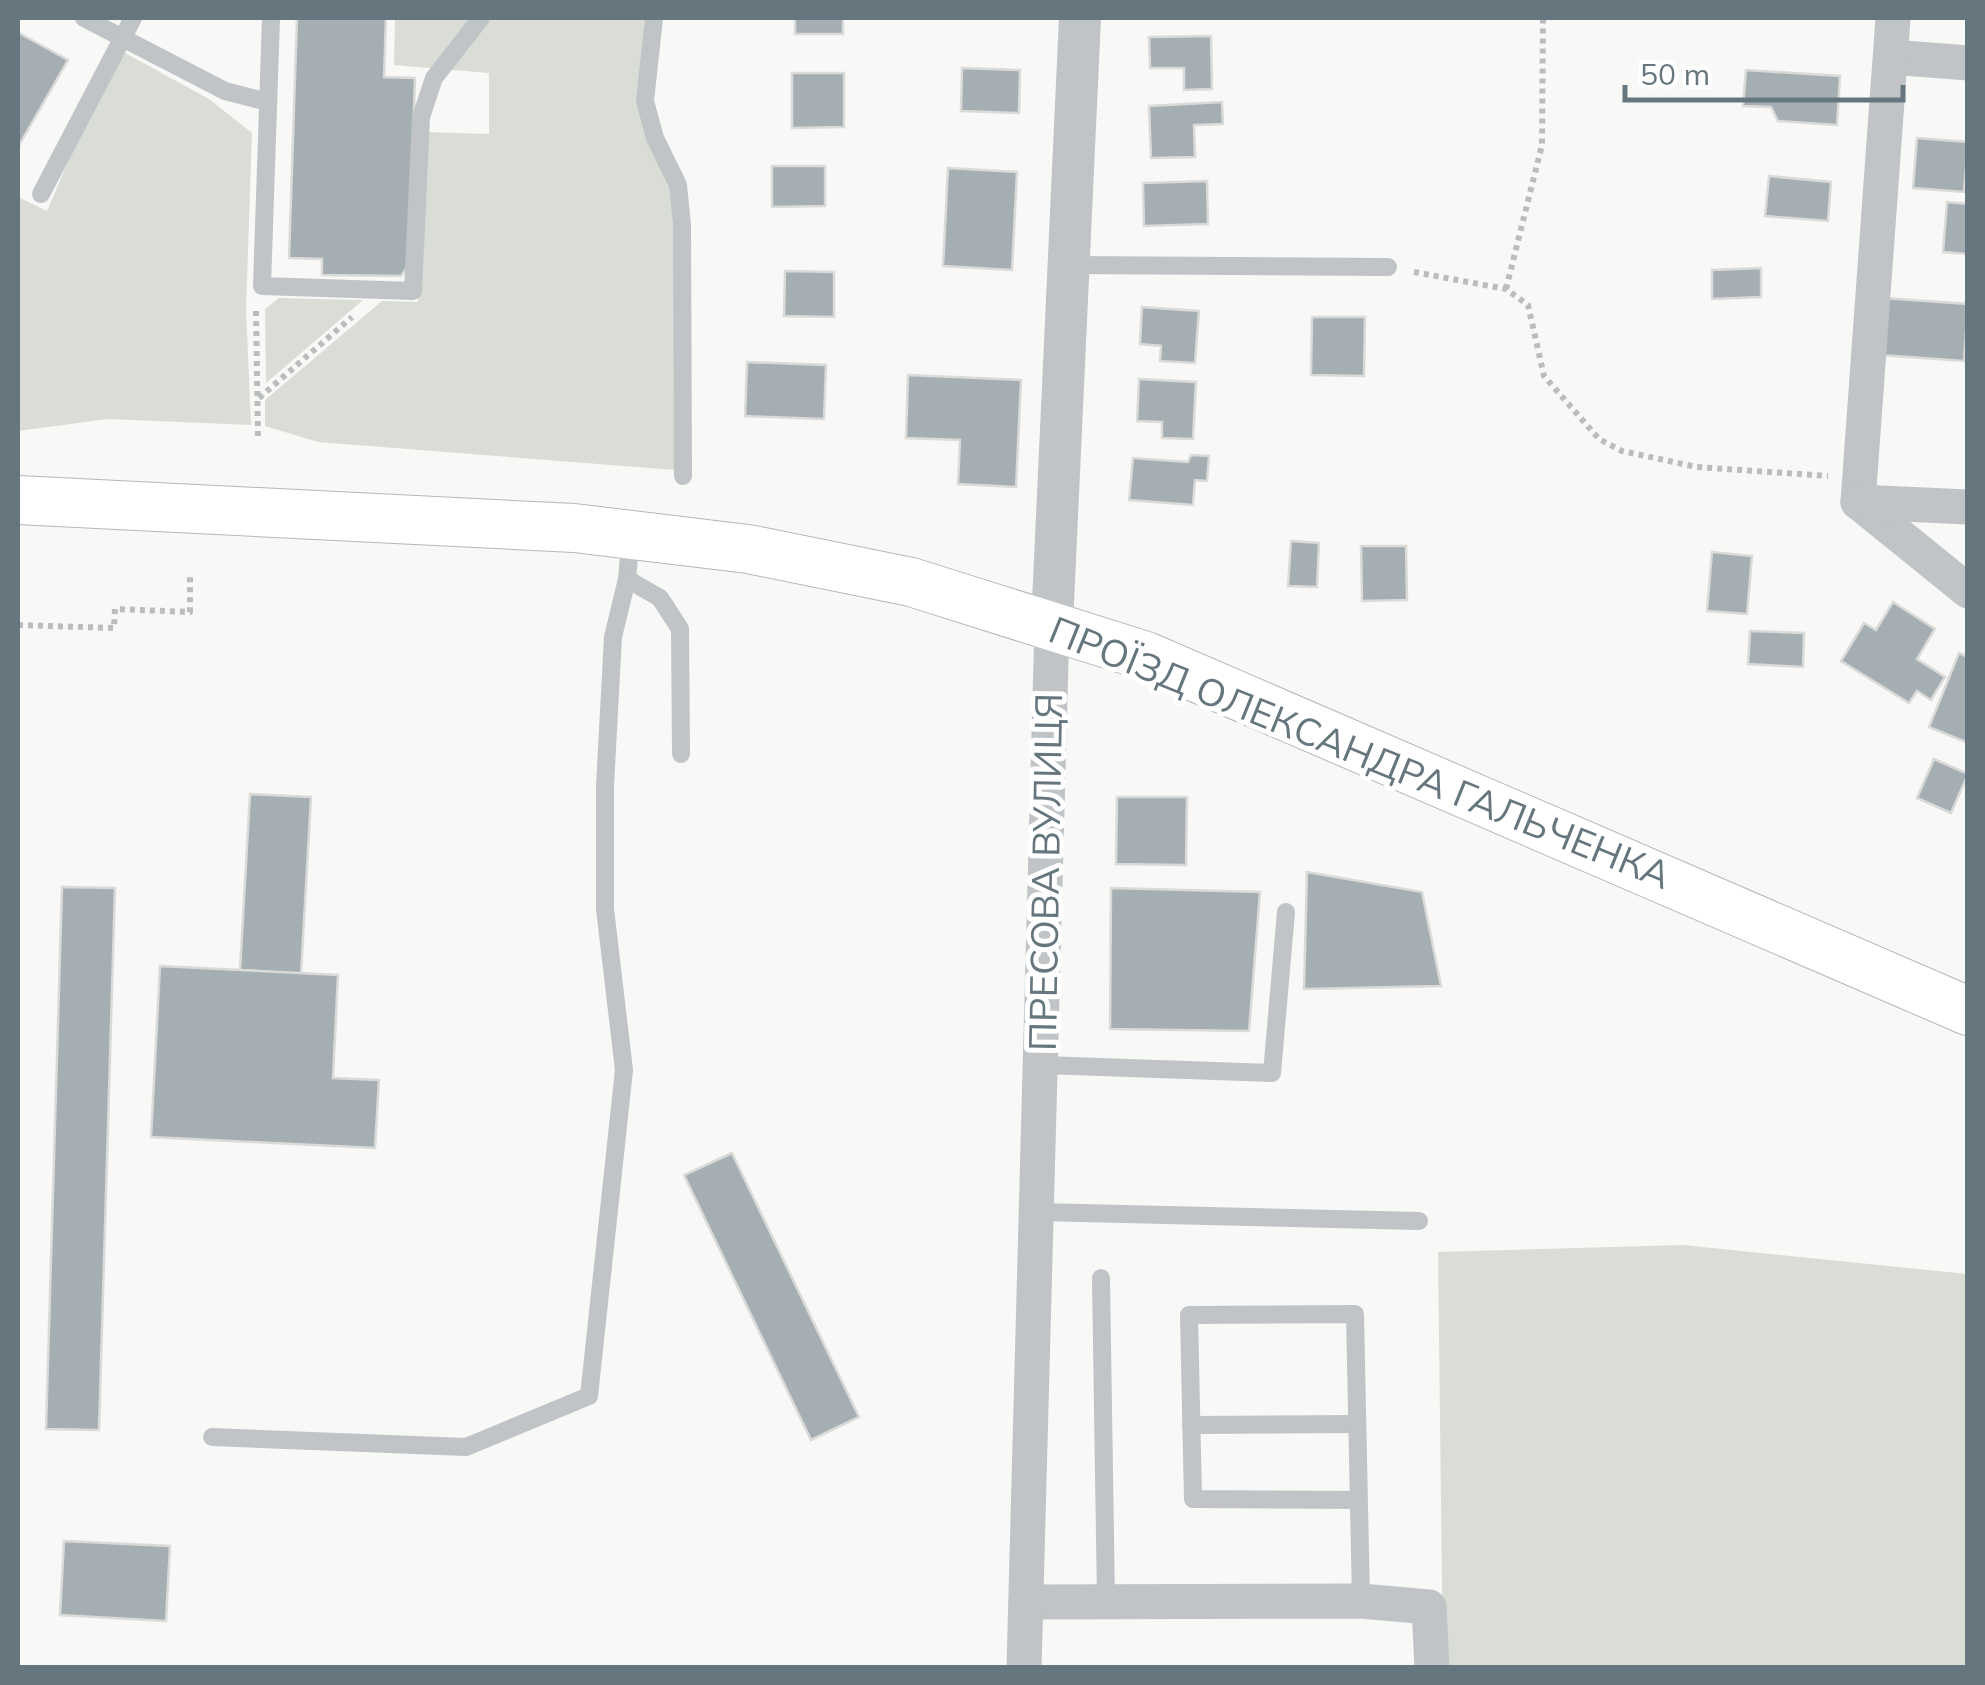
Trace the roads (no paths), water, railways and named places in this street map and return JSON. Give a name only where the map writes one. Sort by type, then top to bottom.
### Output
[{"type":"main road","name":"ПРОЇЗД ОЛЕКСАНДРА ГАЛЬЧЕНКА","points":[[18,500],[416,517],[629,556],[827,564],[929,587],[1146,656],[1968,1012]]},
{"type":"street","name":"ПРЕСОВА ВУЛИЦЯ","points":[[1024,1668],[1052,624],[1080,18]]},
{"type":"street","points":[[1859,490],[1893,18]]},
{"type":"street","points":[[1890,57],[1968,64]]},
{"type":"street","points":[[1859,490],[1968,507]]},
{"type":"street","points":[[1859,490],[1968,590]]},
{"type":"street","points":[[1026,1602],[1361,1600],[1430,1607],[1432,1668]]},
{"type":"lane","points":[[84,18],[224,91],[268,102]]},
{"type":"lane","points":[[41,194],[132,18]]},
{"type":"lane","points":[[271,18],[262,286],[413,291],[421,117],[434,78],[481,18]]},
{"type":"lane","points":[[654,18],[645,101],[655,138],[678,185],[682,225],[683,476]]},
{"type":"lane","points":[[1070,265],[1388,267]]},
{"type":"lane","points":[[629,556],[680,629],[681,754]]},
{"type":"lane","points":[[212,1436],[466,1446],[589,1396],[624,1070],[605,909],[605,786],[613,636],[629,556]]},
{"type":"lane","points":[[1043,1065],[1272,1074],[1286,912]]},
{"type":"lane","points":[[1038,1212],[1419,1221]]},
{"type":"lane","points":[[1101,1278],[1106,1602]]},
{"type":"lane","points":[[1359,1500],[1193,1498],[1189,1315],[1355,1314],[1357,1424],[1359,1500],[1361,1600]]},
{"type":"lane","points":[[1191,1425],[1357,1424]]}]
